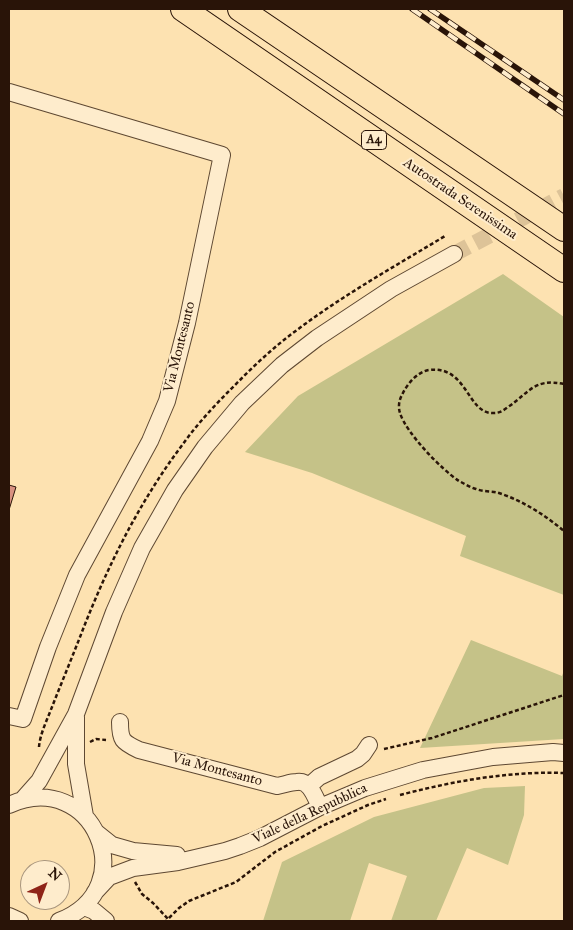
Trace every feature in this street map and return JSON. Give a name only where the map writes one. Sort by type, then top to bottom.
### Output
[{"type":"highway","name":"Autostrada Serenissima","points":[[183,9],[564,270]]},
{"type":"highway","name":"A4","points":[[240,9],[564,229]]},
{"type":"street","name":"Via Montesanto","points":[[9,92],[222,154],[187,323],[167,401],[150,441],[77,575],[22,719],[9,716]]},
{"type":"street","points":[[16,802],[39,781],[54,756],[76,714],[114,612],[142,548],[175,490],[205,447],[242,402],[282,365],[317,338],[391,289],[454,254]]},
{"type":"street","points":[[76,714],[76,764],[85,816]]},
{"type":"street","points":[[120,722],[121,739]]},
{"type":"street","name":"Via Montesanto","points":[[121,739],[126,744],[139,750],[277,786],[298,781],[310,786]]},
{"type":"street","points":[[320,806],[310,786],[319,777],[357,759],[366,749]]},
{"type":"street","name":"Viale della Repubblica","points":[[95,892],[109,877],[133,868],[178,862],[225,851],[260,838],[320,806],[366,788],[423,770],[493,757],[553,752],[564,753]]},
{"type":"street","points":[[16,802],[39,797],[56,799],[72,806],[85,816],[96,832],[102,847],[101,878],[95,892],[84,907],[71,917],[59,921]]},
{"type":"street","name":"Viale della Repubblica","points":[[96,832],[112,845],[133,852],[204,855]]},
{"type":"street","points":[[84,907],[94,911],[106,921]]},
{"type":"street","points":[[9,916],[20,921]]},
{"type":"path","points":[[54,756],[41,751],[39,743],[86,620],[127,532],[156,482],[183,443],[221,399],[262,358],[287,337],[337,302],[445,236]]},
{"type":"path","points":[[564,384],[544,382],[534,386],[502,411],[494,414],[479,408],[465,388],[448,372],[427,370],[411,381],[400,397],[399,406],[400,415],[409,431],[425,450],[458,480],[476,489],[498,493],[528,506],[564,531]]},
{"type":"path","points":[[366,749],[432,738],[564,695]]},
{"type":"path","points":[[88,744],[96,739],[111,741],[121,739]]},
{"type":"path","points":[[395,796],[485,777],[535,772],[564,773]]},
{"type":"path","points":[[133,868],[136,886],[167,920],[189,901],[236,882],[275,852],[322,826],[386,799]]},
{"type":"shaded area","points":[[503,274],[564,317],[564,595],[460,556],[466,536],[312,473],[245,452],[298,396]]},
{"type":"shaded area","points":[[471,640],[562,676],[564,670],[564,739],[420,748]]},
{"type":"shaded area","points":[[525,786],[524,815],[508,865],[467,848],[436,921],[391,921],[407,876],[369,863],[350,921],[263,921],[282,862],[374,817],[484,788]]},
{"type":"building","points":[[9,485],[16,487],[9,510]]},
{"type":"tunnel","points":[[454,254],[564,196]]},
{"type":"railway","points":[[412,9],[564,114]]},
{"type":"railway","points":[[430,9],[564,100]]}]
